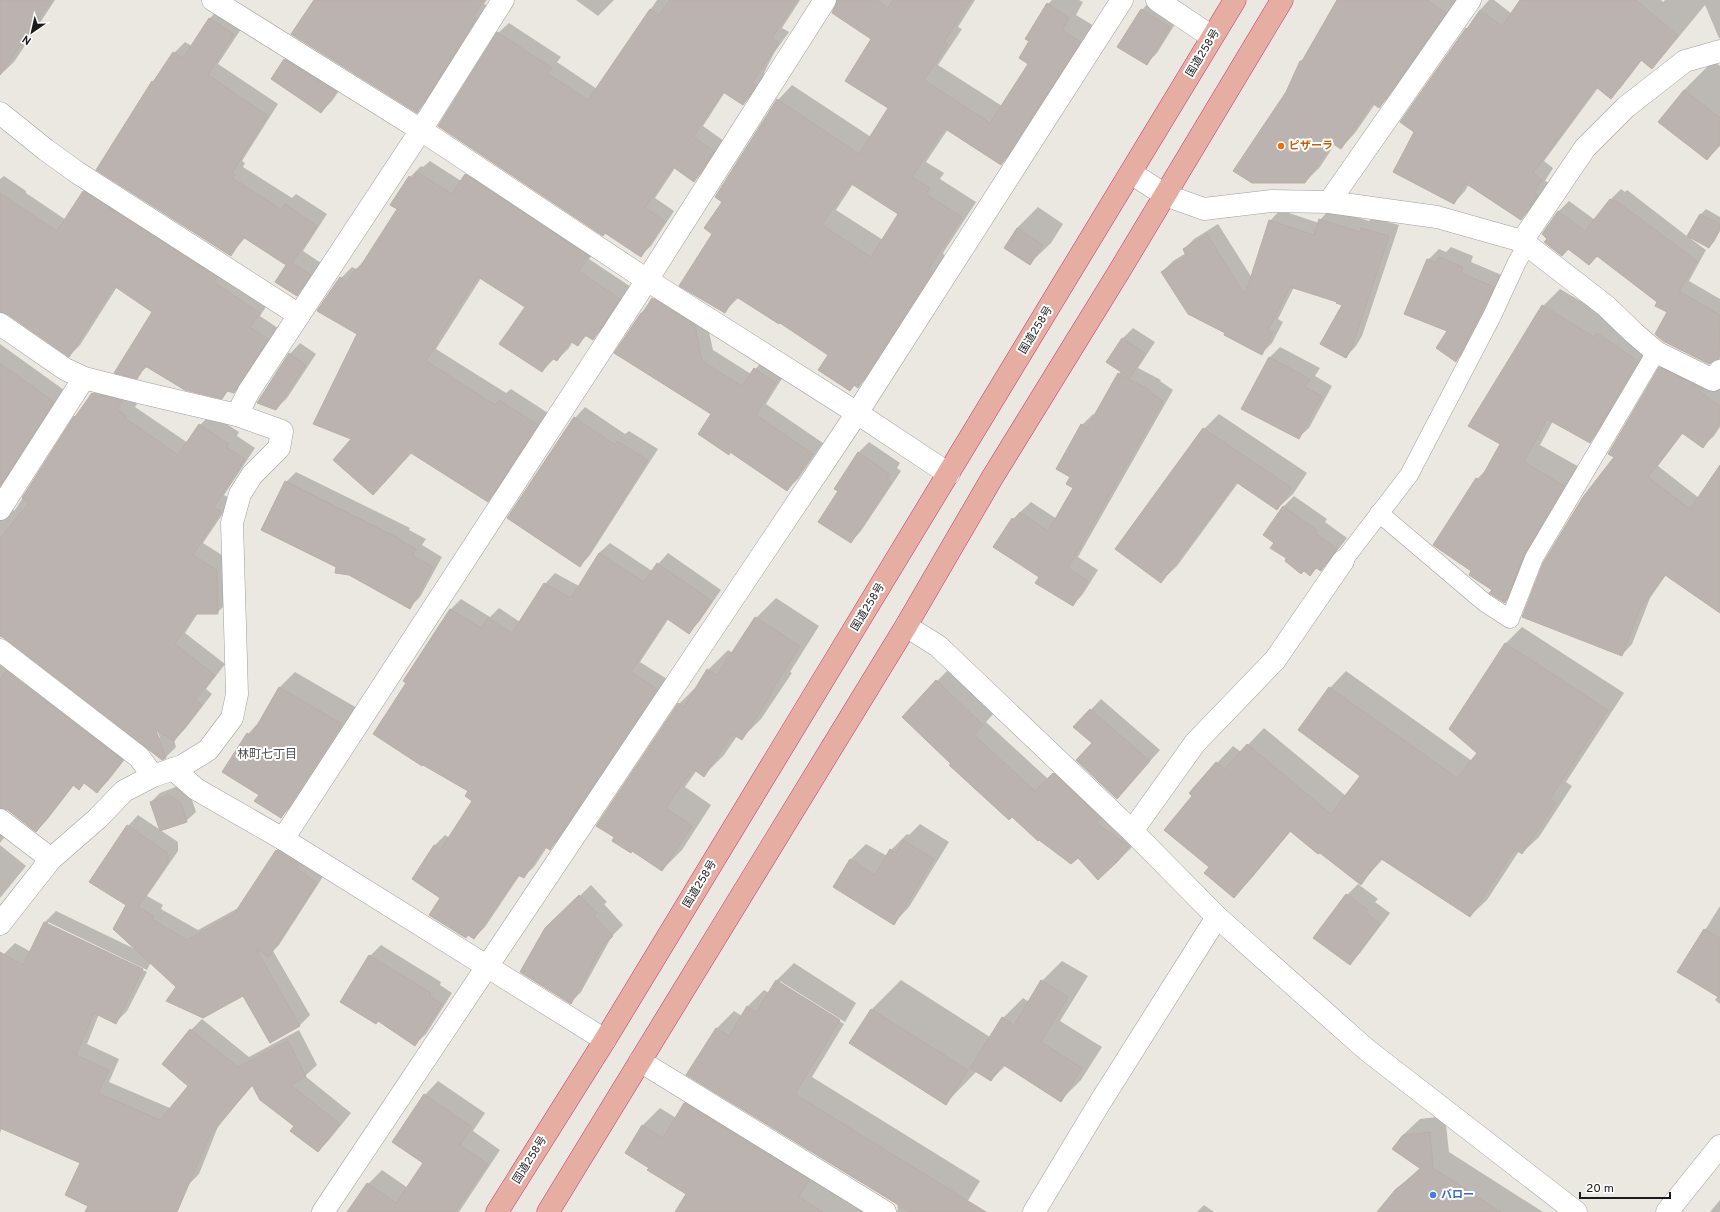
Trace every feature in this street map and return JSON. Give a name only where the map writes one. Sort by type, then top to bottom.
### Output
[{"type":"highway","name":"国道258号","points":[[497,1212],[605,1040],[1235,0]]},
{"type":"highway","points":[[548,1212],[906,626],[992,478],[1282,0]]},
{"type":"street","points":[[213,0],[421,130],[647,280],[857,413],[949,474]]},
{"type":"street","points":[[237,415],[249,391],[421,130],[503,0]]},
{"type":"street","points":[[283,839],[647,280],[825,0]]},
{"type":"street","points":[[323,1212],[488,968],[857,413],[1122,0]]},
{"type":"street","points":[[1157,0],[1212,37]]},
{"type":"street","points":[[1329,202],[1470,0]]},
{"type":"street","points":[[1525,243],[1585,148],[1626,107],[1685,61],[1720,51]]},
{"type":"street","points":[[0,114],[78,173],[299,315]]},
{"type":"street","points":[[1131,173],[1165,195],[1204,209],[1272,201],[1329,202],[1437,217],[1525,243],[1606,306],[1656,352],[1718,379]]},
{"type":"street","points":[[0,324],[65,369],[84,378],[237,415],[282,431],[279,448],[252,475],[240,494],[232,523],[237,694],[232,718],[208,750],[182,766],[153,776],[124,791],[97,818],[51,859],[0,924]]},
{"type":"street","points":[[0,509],[84,378]]},
{"type":"street","points":[[1132,831],[1195,743],[1275,660],[1343,560]]},
{"type":"street","points":[[906,626],[938,646],[1132,831],[1217,917],[1367,1050],[1576,1212]]},
{"type":"street","points":[[0,650],[139,758],[153,776]]},
{"type":"street","points":[[173,769],[196,789],[283,839],[605,1040]]},
{"type":"street","points":[[0,820],[51,859]]},
{"type":"street","points":[[1034,1212],[1099,1104],[1217,917]]},
{"type":"street","points":[[640,1061],[885,1212]]},
{"type":"street","points":[[1667,1212],[1720,1146]]},
{"type":"lane","points":[[1343,560],[1409,475],[1492,316],[1525,243]]},
{"type":"lane","points":[[1379,513],[1484,602],[1510,619],[1534,558],[1656,352]]},
{"type":"building","points":[[0,0],[51,0],[0,75]]},
{"type":"building","points":[[314,0],[484,0],[473,17],[476,19],[417,113],[291,34]]},
{"type":"building","points":[[670,0],[797,0],[772,38],[779,43],[752,83],[756,85],[743,105],[723,92],[693,137],[714,151],[694,182],[673,167],[645,208],[665,221],[641,257],[605,233],[603,236],[438,126],[497,32],[552,68],[547,73],[588,100],[650,9],[659,15]]},
{"type":"building","points":[[837,0],[877,0],[888,8],[893,0],[971,0],[944,42],[948,44],[924,80],[990,123],[1028,64],[1019,58],[1029,41],[1025,39],[1047,3],[1069,18],[1062,30],[1081,42],[1001,165],[944,128],[912,177],[930,188],[926,194],[962,217],[929,268],[931,274],[858,388],[854,385],[850,391],[818,370],[828,355],[780,323],[779,324],[735,296],[725,313],[679,286],[712,234],[704,228],[722,202],[715,197],[777,99],[859,154],[888,108],[845,81],[871,39],[832,13]],"holes":[[[850,183],[898,214],[871,257],[822,225]]]},
{"type":"building","points":[[1337,0],[1427,0],[1446,13],[1379,108],[1372,103],[1341,149],[1332,143],[1305,183],[1252,183],[1233,171],[1286,92],[1300,61],[1302,61]]},
{"type":"building","points":[[1520,0],[1636,0],[1678,36],[1652,69],[1641,60],[1611,99],[1596,87],[1533,173],[1542,180],[1534,193],[1538,195],[1521,220],[1465,183],[1454,204],[1393,172],[1414,132],[1400,122],[1466,28],[1467,29],[1480,10],[1502,26]]},
{"type":"building","points":[[1141,9],[1170,27],[1147,65],[1117,47]]},
{"type":"building","points":[[209,18],[234,34],[208,75],[268,116],[232,173],[235,174],[232,178],[281,209],[285,204],[317,226],[292,263],[311,275],[297,296],[275,282],[286,265],[243,237],[231,256],[96,170],[152,81],[153,82],[173,52],[183,58]]},
{"type":"building","points":[[284,59],[336,92],[321,113],[271,79]]},
{"type":"building","points":[[1684,90],[1720,118],[1720,144],[1707,160],[1658,122]]},
{"type":"building","points":[[417,172],[452,194],[465,174],[589,256],[579,271],[620,299],[593,340],[585,335],[578,346],[570,341],[557,361],[552,358],[542,372],[499,344],[525,307],[478,277],[438,339],[439,340],[426,361],[495,405],[499,400],[538,425],[488,502],[411,453],[373,495],[333,460],[351,439],[313,424],[357,334],[317,311],[340,277],[347,282],[356,269],[358,270],[397,209],[390,205],[409,176],[413,179]]},
{"type":"building","points":[[83,191],[217,277],[214,282],[260,313],[250,327],[268,339],[234,393],[227,391],[222,399],[185,390],[145,366],[137,379],[114,373],[152,312],[114,286],[69,357],[7,314],[0,312],[0,193],[57,231]]},
{"type":"building","points":[[1610,199],[1614,202],[1615,200],[1697,261],[1679,291],[1720,315],[1719,359],[1709,364],[1663,341],[1655,334],[1667,312],[1655,306],[1657,302],[1597,256],[1589,265],[1568,249],[1562,256],[1544,242],[1547,239],[1542,234],[1558,211],[1585,231]]},
{"type":"building","points":[[1700,214],[1720,224],[1720,229],[1709,248],[1687,236]]},
{"type":"building","points":[[1319,219],[1360,232],[1361,228],[1389,236],[1352,347],[1346,358],[1320,344],[1342,305],[1336,303],[1337,302],[1290,287],[1268,330],[1273,332],[1262,355],[1224,335],[1225,333],[1188,314],[1161,272],[1186,256],[1183,249],[1207,234],[1245,295],[1269,220],[1314,235]]},
{"type":"building","points":[[1017,228],[1043,245],[1030,265],[1004,248]]},
{"type":"building","points":[[1439,257],[1463,267],[1461,273],[1494,287],[1456,362],[1436,348],[1447,331],[1404,314],[1427,259],[1436,263]]},
{"type":"building","points":[[652,298],[695,325],[702,361],[742,386],[754,368],[776,383],[756,415],[813,454],[787,491],[730,452],[729,455],[698,434],[711,414],[614,353]]},
{"type":"building","points":[[1542,305],[1594,337],[1597,333],[1638,361],[1590,443],[1547,419],[1524,462],[1564,486],[1525,553],[1505,603],[1489,593],[1492,590],[1469,575],[1471,571],[1433,545],[1476,478],[1480,480],[1500,444],[1468,426]]},
{"type":"building","points":[[1122,338],[1145,353],[1130,378],[1106,362]]},
{"type":"building","points":[[289,353],[306,365],[276,410],[257,403]]},
{"type":"building","points":[[1269,357],[1310,379],[1305,387],[1322,396],[1299,439],[1241,409]]},
{"type":"building","points":[[0,363],[54,402],[1,485],[0,484]]},
{"type":"building","points":[[1659,367],[1702,388],[1700,392],[1720,406],[1720,423],[1703,448],[1682,433],[1648,477],[1690,509],[1720,465],[1720,613],[1665,575],[1640,609],[1622,656],[1522,617],[1543,563],[1583,497],[1614,457],[1608,454]]},
{"type":"building","points":[[1118,373],[1151,391],[1150,392],[1163,401],[1068,568],[1088,581],[1073,606],[1035,583],[1039,577],[993,547],[1012,518],[1014,520],[1020,512],[1048,531],[1073,488],[1066,484],[1070,477],[1056,469],[1081,424],[1087,428]]},
{"type":"building","points":[[92,393],[99,397],[100,395],[122,401],[117,409],[127,416],[125,418],[178,455],[199,424],[229,444],[226,447],[245,459],[214,507],[221,511],[193,555],[217,570],[218,614],[194,614],[175,644],[215,675],[195,700],[202,705],[174,741],[156,730],[166,758],[162,760],[0,635],[0,538],[29,503],[22,498],[74,416],[75,417]]},
{"type":"building","points":[[574,417],[615,445],[617,441],[648,460],[580,567],[507,518]]},
{"type":"building","points":[[1203,428],[1292,488],[1277,510],[1236,482],[1161,583],[1115,549]]},
{"type":"building","points":[[858,452],[890,474],[887,479],[891,482],[851,543],[818,522],[838,491],[834,489]]},
{"type":"building","points":[[285,481],[400,539],[416,549],[413,556],[433,567],[410,609],[349,575],[335,573],[336,567],[261,530]]},
{"type":"building","points":[[1283,506],[1317,530],[1315,533],[1337,549],[1321,571],[1316,568],[1310,576],[1304,571],[1301,574],[1285,561],[1286,558],[1270,548],[1274,543],[1263,535]]},
{"type":"building","points":[[599,553],[644,582],[657,563],[712,601],[689,634],[666,618],[631,672],[657,689],[550,850],[544,846],[524,878],[518,875],[474,939],[468,935],[466,938],[429,915],[440,898],[412,879],[434,845],[441,849],[472,801],[465,796],[468,791],[423,765],[422,766],[373,734],[406,683],[403,681],[450,609],[481,628],[488,618],[512,633],[544,583],[571,598]]},
{"type":"building","points":[[755,617],[800,646],[742,740],[732,734],[704,777],[693,769],[666,808],[692,826],[662,871],[632,851],[631,853],[612,841],[614,837],[596,826],[678,703],[684,707],[707,669],[717,675]]},
{"type":"building","points":[[1505,643],[1608,710],[1550,799],[1556,803],[1522,854],[1515,849],[1470,917],[1380,858],[1361,885],[1320,853],[1318,854],[1290,831],[1234,898],[1204,873],[1209,867],[1164,830],[1192,796],[1189,793],[1216,762],[1225,769],[1247,744],[1331,814],[1360,776],[1298,730],[1329,687],[1457,778],[1477,753],[1449,729]]},
{"type":"building","points":[[6,671],[123,760],[97,793],[84,783],[79,790],[73,785],[36,832],[8,810],[0,808],[0,679]]},
{"type":"building","points":[[936,680],[983,725],[974,735],[1035,791],[1053,773],[1101,818],[1096,823],[1129,846],[1118,861],[1098,880],[1078,858],[1071,864],[1039,840],[1038,841],[1012,817],[1009,820],[949,765],[951,764],[902,717]]},
{"type":"building","points":[[279,687],[342,724],[281,818],[254,801],[259,795],[222,772],[247,733],[251,736]]},
{"type":"building","points":[[1090,709],[1150,761],[1117,799],[1076,760],[1092,743],[1073,727]]},
{"type":"building","points":[[169,795],[181,803],[187,822],[160,831],[150,802]]},
{"type":"building","points":[[127,825],[168,853],[168,862],[138,907],[154,916],[152,919],[187,940],[234,914],[276,850],[299,864],[296,868],[317,883],[269,957],[256,949],[300,1026],[270,1043],[243,996],[203,1018],[166,1001],[176,987],[113,929],[126,905],[89,882]]},
{"type":"building","points":[[903,840],[934,859],[894,925],[833,887],[850,859],[875,875],[890,849],[896,853]]},
{"type":"building","points":[[1346,894],[1368,910],[1366,913],[1380,924],[1350,965],[1313,938]]},
{"type":"building","points":[[579,895],[597,913],[594,916],[613,936],[602,947],[571,1004],[520,972],[545,928]]},
{"type":"building","points":[[44,922],[143,969],[116,1024],[94,1013],[76,1055],[109,1070],[98,1093],[160,1120],[188,1086],[162,1064],[190,1029],[238,1067],[288,1041],[306,1077],[291,1085],[340,1124],[318,1152],[290,1131],[294,1126],[260,1100],[252,1085],[209,1137],[177,1212],[85,1212],[88,1206],[65,1195],[80,1163],[0,1128],[0,952],[23,965]]},
{"type":"building","points":[[1704,929],[1720,938],[1720,998],[1677,972]]},
{"type":"building","points":[[369,955],[431,993],[430,996],[442,1004],[415,1046],[378,1021],[376,1024],[340,1002]]},
{"type":"building","points":[[776,980],[840,1020],[795,1094],[986,1212],[910,1212],[686,1075],[716,1028],[729,1036],[747,1006],[756,1012]]},
{"type":"building","points":[[1041,980],[1068,997],[1041,1042],[1082,1068],[1061,1102],[1002,1064],[991,1081],[970,1068],[1002,1017],[1014,1025]]},
{"type":"building","points":[[871,1009],[968,1070],[946,1105],[849,1043]]},
{"type":"building","points":[[424,1094],[472,1127],[460,1145],[488,1164],[455,1212],[347,1212],[367,1183],[396,1203],[423,1163],[392,1142]]},
{"type":"building","points":[[684,1103],[809,1180],[799,1197],[823,1212],[675,1212],[686,1194],[647,1170],[649,1168],[625,1153],[642,1125],[663,1138]]},
{"type":"building","name":"バロー","points":[[1430,1132],[1433,1168],[1501,1212],[1377,1212],[1395,1190],[1421,1169],[1392,1149],[1403,1135]]},
{"type":"place","name":"ピザーラ","points":[[1281,146]]},
{"type":"place","name":"バロー","points":[[1433,1195]]},
{"type":"district","name":"林町七丁目","points":[[267,755]]}]
